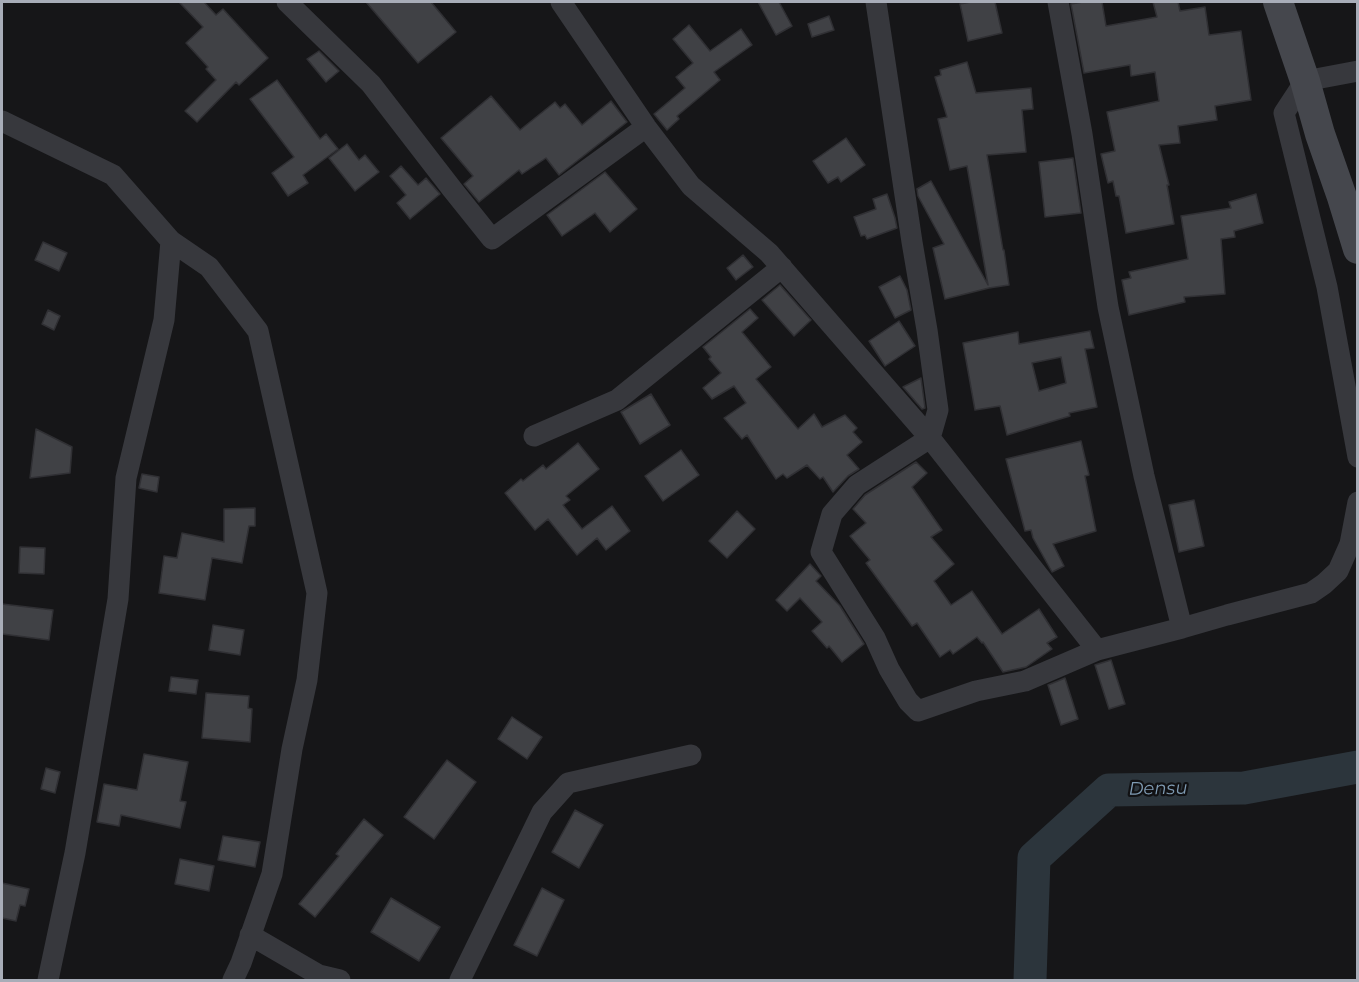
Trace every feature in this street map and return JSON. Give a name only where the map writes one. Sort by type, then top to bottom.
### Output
[{"type":"main road","points":[[1278,2],[1358,249]]},
{"type":"street","points":[[286,2],[371,84],[492,239],[646,128]]},
{"type":"street","points":[[561,2],[646,128],[691,186],[769,253],[782,267],[930,438],[1097,650]]},
{"type":"street","points":[[876,2],[938,410],[930,438],[857,485],[832,514],[821,552],[875,638],[889,669],[908,701],[918,711],[976,691],[1025,681],[1097,650],[1311,593],[1338,571],[1350,543],[1358,502]]},
{"type":"street","points":[[1058,2],[1082,135],[1108,307],[1144,476],[1182,628]]},
{"type":"street","points":[[1358,71],[1305,81],[1284,113],[1327,287],[1349,361],[1358,458]]},
{"type":"street","points":[[2,122],[112,175],[171,241],[209,267],[258,331],[317,593],[307,680],[292,749],[272,874],[233,981]]},
{"type":"street","points":[[48,981],[75,853],[117,599],[126,478],[164,320],[171,241]]},
{"type":"street","points":[[534,436],[617,400],[782,267]]},
{"type":"street","points":[[460,981],[542,812],[568,783],[691,755]]},
{"type":"street","points":[[250,935],[319,975],[340,981]]},
{"type":"building","points":[[179,2],[204,2],[216,15],[223,9],[268,58],[239,85],[236,82],[197,122],[185,111],[216,80],[206,69],[208,67],[186,43],[203,27]]},
{"type":"building","points":[[366,2],[431,2],[456,32],[418,63]]},
{"type":"building","points":[[758,2],[779,2],[792,26],[776,35]]},
{"type":"building","points":[[995,2],[1002,33],[968,41],[960,4]]},
{"type":"building","points":[[1102,2],[1106,26],[1157,17],[1153,2],[1178,2],[1180,11],[1205,7],[1209,35],[1241,31],[1251,100],[1215,106],[1217,120],[1178,126],[1180,143],[1159,145],[1169,185],[1167,185],[1174,224],[1126,233],[1119,196],[1116,196],[1113,181],[1108,183],[1101,154],[1115,151],[1107,112],[1159,101],[1155,72],[1131,76],[1130,65],[1084,73],[1071,4]]},
{"type":"building","points":[[829,16],[834,30],[812,37],[808,24]]},
{"type":"building","points":[[689,25],[710,51],[741,29],[752,45],[714,72],[720,80],[677,116],[679,119],[667,130],[654,114],[685,88],[676,77],[693,63],[673,39]]},
{"type":"building","points":[[319,51],[339,71],[326,82],[307,59]]},
{"type":"building","points":[[967,62],[976,93],[1031,88],[1033,109],[1022,110],[1026,152],[987,155],[1009,285],[945,299],[933,248],[944,244],[918,196],[917,189],[931,181],[988,285],[967,166],[950,170],[938,119],[947,117],[935,77],[941,75],[940,70]]},
{"type":"building","points":[[277,80],[320,139],[326,134],[338,149],[303,175],[308,183],[288,196],[272,173],[294,157],[250,99]]},
{"type":"building","points":[[491,96],[520,130],[555,102],[560,108],[565,104],[582,125],[611,101],[627,122],[559,175],[546,158],[522,174],[519,170],[479,202],[464,184],[473,176],[441,138]]},
{"type":"building","points":[[846,138],[865,165],[841,182],[838,177],[828,183],[813,161]]},
{"type":"building","points":[[347,144],[359,160],[365,155],[379,172],[355,191],[329,158]]},
{"type":"building","points":[[1073,158],[1081,213],[1045,217],[1039,162]]},
{"type":"building","points":[[401,166],[418,185],[426,178],[440,194],[410,219],[397,203],[406,195],[390,176]]},
{"type":"building","points":[[605,172],[637,209],[610,232],[595,213],[562,236],[547,215]]},
{"type":"building","points":[[887,194],[897,228],[867,239],[865,235],[861,236],[854,217],[876,209],[873,199]]},
{"type":"building","points":[[1256,194],[1263,223],[1234,231],[1235,237],[1221,239],[1225,294],[1184,297],[1185,302],[1129,315],[1122,280],[1131,278],[1129,272],[1188,259],[1181,216],[1231,208],[1229,202]]},
{"type":"building","points":[[43,242],[67,253],[59,271],[35,260]]},
{"type":"building","points":[[743,255],[753,267],[736,280],[727,268]]},
{"type":"building","points":[[900,276],[907,290],[911,310],[895,318],[879,287]]},
{"type":"building","points":[[780,285],[811,320],[794,336],[762,300]]},
{"type":"building","points":[[750,309],[758,318],[742,332],[771,367],[756,379],[798,429],[814,414],[822,427],[845,415],[857,428],[853,432],[862,442],[847,455],[859,469],[848,476],[833,492],[823,477],[820,479],[807,465],[787,478],[783,474],[776,479],[747,435],[742,439],[724,418],[746,403],[734,386],[712,399],[703,388],[721,373],[709,359],[711,357],[703,347]]},
{"type":"building","points":[[48,310],[60,316],[54,330],[42,324]]},
{"type":"building","points":[[899,321],[915,346],[885,366],[869,341]]},
{"type":"building","points":[[1090,331],[1094,348],[1085,349],[1097,407],[1069,413],[1070,416],[1007,435],[1000,406],[975,410],[963,343],[1018,332],[1019,344]],"holes":[[[1061,357],[1066,383],[1039,391],[1032,363]]]},
{"type":"building","points":[[921,378],[925,408],[922,409],[903,387]]},
{"type":"building","points":[[651,394],[670,425],[640,444],[621,412]]},
{"type":"building","points":[[36,429],[72,447],[70,473],[30,478]]},
{"type":"building","points":[[1081,441],[1089,475],[1085,476],[1096,531],[1053,544],[1064,566],[1052,572],[1031,530],[1025,531],[1006,459]]},
{"type":"building","points":[[578,443],[599,469],[566,496],[570,500],[563,505],[582,529],[612,506],[630,531],[606,550],[597,538],[577,555],[548,519],[535,530],[505,493],[543,465],[546,469]]},
{"type":"building","points":[[681,450],[699,475],[663,501],[645,476]]},
{"type":"building","points":[[916,462],[927,473],[912,487],[942,530],[931,537],[954,564],[934,581],[951,605],[972,591],[1002,634],[1039,609],[1057,637],[1047,643],[1052,649],[1026,667],[1003,672],[983,642],[977,637],[953,654],[950,650],[940,657],[917,623],[912,626],[866,563],[870,560],[850,536],[866,523],[853,509],[865,495]]},
{"type":"building","points":[[142,474],[159,477],[157,492],[139,488]]},
{"type":"building","points":[[1194,500],[1204,546],[1179,552],[1169,505]]},
{"type":"building","points":[[255,508],[255,526],[249,526],[242,563],[212,558],[205,600],[159,593],[164,556],[177,558],[182,533],[224,542],[224,509]]},
{"type":"building","points":[[737,511],[755,529],[727,558],[709,541]]},
{"type":"building","points":[[20,547],[45,548],[44,574],[19,573]]},
{"type":"building","points":[[810,564],[821,576],[816,581],[840,606],[864,644],[842,662],[812,631],[822,622],[800,598],[787,611],[776,600]]},
{"type":"building","points":[[2,604],[53,610],[49,640],[2,634]]},
{"type":"building","points":[[213,625],[244,630],[240,655],[209,650]]},
{"type":"building","points":[[1111,660],[1125,704],[1109,709],[1095,665]]},
{"type":"building","points":[[171,677],[198,680],[196,694],[169,691]]},
{"type":"building","points":[[1065,678],[1078,719],[1061,725],[1048,685]]},
{"type":"building","points":[[206,693],[249,696],[248,708],[252,709],[250,742],[202,738]]},
{"type":"building","points":[[512,717],[542,737],[527,759],[498,739]]},
{"type":"building","points":[[144,754],[188,762],[180,801],[186,802],[180,828],[121,815],[119,826],[97,822],[104,784],[137,790]]},
{"type":"building","points":[[447,760],[476,782],[434,839],[404,817]]},
{"type":"building","points":[[46,768],[60,772],[55,793],[41,789]]},
{"type":"building","points":[[575,810],[603,825],[579,868],[552,852]]},
{"type":"building","points":[[364,819],[383,835],[315,917],[299,904],[339,856],[336,854]]},
{"type":"building","points":[[223,836],[260,842],[255,867],[218,860]]},
{"type":"building","points":[[180,859],[214,866],[209,891],[175,884]]},
{"type":"building","points":[[2,883],[29,889],[25,906],[20,905],[16,921],[2,918]]},
{"type":"building","points":[[542,888],[564,900],[537,956],[514,945]]},
{"type":"building","points":[[391,898],[440,927],[419,961],[371,932]]},
{"type":"waterway","name":"Densu","points":[[1030,980],[1034,858],[1109,790],[1244,788],[1358,767]]}]
